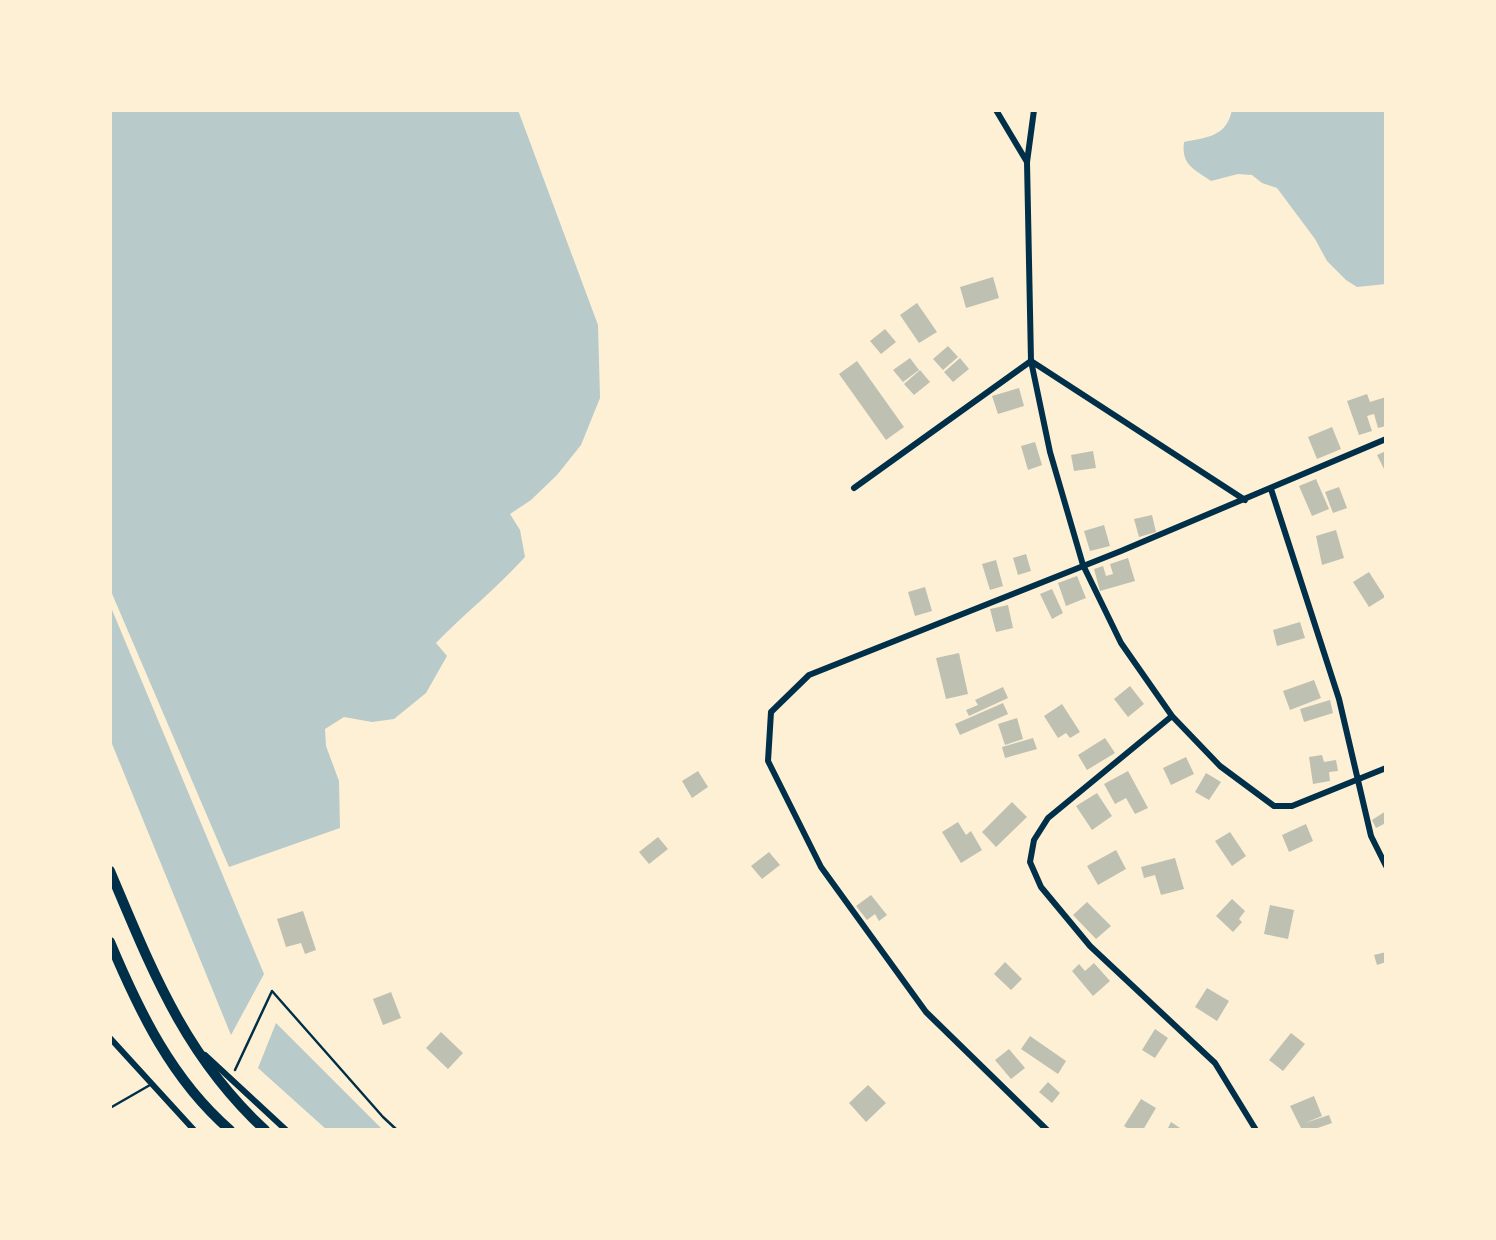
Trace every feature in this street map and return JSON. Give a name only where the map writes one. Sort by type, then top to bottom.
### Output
[{"type":"highway","points":[[110,872],[150,964],[190,1042],[222,1087],[265,1130]]},
{"type":"highway","points":[[110,942],[150,1029],[176,1069],[230,1130]]},
{"type":"street","points":[[996,110],[1027,162]]},
{"type":"street","points":[[1034,110],[1027,162],[1031,361],[1050,452],[1083,565],[1121,643],[1172,716],[1220,766],[1274,806],[1292,806],[1386,768]]},
{"type":"street","points":[[854,488],[1031,361]]},
{"type":"street","points":[[1031,361],[1245,500]]},
{"type":"street","points":[[1047,1130],[926,1012],[821,867],[768,761],[771,712],[809,675],[1245,500],[1386,439]]},
{"type":"street","points":[[1271,489],[1339,699],[1371,836],[1386,866]]},
{"type":"street","points":[[1172,716],[1048,818],[1034,839],[1030,862],[1041,887],[1090,946],[1215,1063],[1256,1130]]},
{"type":"street","points":[[110,1038],[194,1130]]},
{"type":"street","points":[[190,1042],[286,1130]]},
{"type":"lane","points":[[110,1108],[153,1083]]},
{"type":"path","points":[[231,1079],[272,991],[397,1130]]},
{"type":"shaded area","points":[[110,110],[518,110],[598,325],[600,398],[581,445],[557,475],[531,500],[510,514],[520,530],[525,557],[436,643],[447,656],[426,693],[394,719],[372,722],[344,717],[325,729],[326,746],[339,781],[340,828],[229,867],[110,589]]},
{"type":"shaded area","points":[[1232,110],[1386,110],[1386,284],[1357,287],[1346,280],[1327,261],[1315,239],[1277,188],[1262,183],[1252,175],[1238,174],[1211,181],[1190,166],[1185,156],[1184,142],[1221,131]]},
{"type":"shaded area","points":[[110,605],[264,974],[231,1035],[110,739]]},
{"type":"shaded area","points":[[276,1023],[383,1130],[327,1130],[258,1068]]},
{"type":"building","points":[[993,277],[999,298],[966,308],[960,287]]},
{"type":"building","points":[[917,303],[937,332],[919,343],[900,315]]},
{"type":"building","points":[[885,329],[896,342],[881,354],[870,341]]},
{"type":"building","points":[[948,346],[958,357],[943,370],[933,359]]},
{"type":"building","points":[[910,358],[919,370],[903,382],[893,370]]},
{"type":"building","points":[[960,358],[969,369],[953,382],[944,372]]},
{"type":"building","points":[[857,361],[904,427],[886,440],[839,374]]},
{"type":"building","points":[[920,370],[930,382],[914,395],[904,384]]},
{"type":"building","points":[[1019,388],[1024,406],[998,414],[992,396]]},
{"type":"building","points":[[1367,394],[1370,402],[1386,397],[1386,426],[1378,428],[1374,414],[1367,416],[1372,431],[1359,435],[1347,401]]},
{"type":"building","points":[[1332,427],[1341,449],[1317,459],[1308,437]]},
{"type":"building","points":[[1035,442],[1042,465],[1028,470],[1021,446]]},
{"type":"building","points":[[1093,451],[1096,468],[1074,471],[1071,455]]},
{"type":"building","points":[[1386,451],[1386,473],[1377,455]]},
{"type":"building","points":[[1316,479],[1329,509],[1312,516],[1299,486]]},
{"type":"building","points":[[1339,487],[1347,508],[1333,513],[1325,492]]},
{"type":"building","points":[[1152,515],[1156,532],[1139,537],[1134,519]]},
{"type":"building","points":[[1104,525],[1110,546],[1090,551],[1084,531]]},
{"type":"building","points":[[1336,530],[1344,558],[1322,565],[1316,536]]},
{"type":"building","points":[[1026,554],[1031,571],[1018,575],[1013,558]]},
{"type":"building","points":[[1128,558],[1135,581],[1100,591],[1094,569],[1103,566],[1106,576],[1113,574],[1110,564]]},
{"type":"building","points":[[996,560],[1003,586],[990,590],[982,564]]},
{"type":"building","points":[[1369,572],[1385,597],[1369,607],[1353,582]]},
{"type":"building","points":[[1077,576],[1086,598],[1066,606],[1058,583]]},
{"type":"building","points":[[925,587],[932,611],[915,616],[908,592]]},
{"type":"building","points":[[1052,589],[1063,613],[1052,619],[1040,594]]},
{"type":"building","points":[[1008,605],[1013,628],[996,632],[990,609]]},
{"type":"building","points":[[1300,622],[1305,638],[1277,646],[1273,630]]},
{"type":"building","points":[[959,653],[968,694],[946,699],[936,658]]},
{"type":"building","points":[[1314,680],[1321,698],[1290,710],[1283,691]]},
{"type":"building","points":[[1130,686],[1144,704],[1128,717],[1114,699]]},
{"type":"building","points":[[1003,687],[1008,698],[969,716],[966,710],[978,705],[975,700]]},
{"type":"building","points":[[1330,700],[1333,713],[1304,722],[1300,709]]},
{"type":"building","points":[[1003,703],[1008,714],[960,735],[955,724]]},
{"type":"building","points":[[1062,704],[1080,732],[1070,738],[1066,733],[1058,738],[1044,716]]},
{"type":"building","points":[[1017,718],[1023,739],[1005,745],[998,724]]},
{"type":"building","points":[[1033,738],[1037,749],[1005,758],[1002,747]]},
{"type":"building","points":[[1105,738],[1115,753],[1087,770],[1078,755]]},
{"type":"building","points":[[1322,755],[1324,762],[1336,760],[1338,771],[1329,772],[1330,781],[1313,784],[1309,757]]},
{"type":"building","points":[[1186,757],[1194,774],[1171,785],[1163,768]]},
{"type":"building","points":[[698,771],[708,787],[692,798],[682,781]]},
{"type":"building","points":[[1128,771],[1148,808],[1135,814],[1126,798],[1115,804],[1104,784]]},
{"type":"building","points":[[1206,773],[1221,782],[1209,800],[1195,792]]},
{"type":"building","points":[[1097,793],[1112,816],[1092,830],[1076,806]]},
{"type":"building","points":[[1012,802],[1027,817],[996,847],[982,832]]},
{"type":"building","points":[[1386,811],[1386,823],[1376,828],[1372,820]]},
{"type":"building","points":[[958,822],[966,835],[971,831],[982,850],[961,863],[942,832]]},
{"type":"building","points":[[1306,824],[1313,841],[1289,852],[1282,835]]},
{"type":"building","points":[[1230,832],[1246,856],[1232,866],[1215,841]]},
{"type":"building","points":[[658,837],[668,849],[649,864],[639,852]]},
{"type":"building","points":[[1116,850],[1126,869],[1098,885],[1087,866]]},
{"type":"building","points":[[769,852],[780,865],[762,879],[751,866]]},
{"type":"building","points":[[1175,858],[1184,889],[1161,895],[1155,875],[1144,878],[1141,867]]},
{"type":"building","points":[[871,895],[887,915],[879,921],[875,914],[867,920],[856,906]]},
{"type":"building","points":[[1232,899],[1245,911],[1239,919],[1242,922],[1233,932],[1216,916]]},
{"type":"building","points":[[1087,902],[1111,926],[1096,939],[1073,915]]},
{"type":"building","points":[[1270,905],[1294,910],[1288,939],[1264,934]]},
{"type":"building","points":[[303,911],[316,950],[305,954],[301,943],[286,947],[277,919]]},
{"type":"building","points":[[1386,952],[1386,962],[1377,965],[1374,955]]},
{"type":"building","points":[[1005,962],[1022,979],[1011,990],[994,974]]},
{"type":"building","points":[[1094,963],[1110,981],[1093,996],[1072,971],[1079,964],[1085,971]]},
{"type":"building","points":[[1207,988],[1229,1001],[1217,1021],[1195,1007]]},
{"type":"building","points":[[391,992],[401,1018],[383,1025],[373,999]]},
{"type":"building","points":[[1155,1029],[1168,1038],[1155,1058],[1142,1050]]},
{"type":"building","points":[[441,1032],[463,1053],[448,1069],[426,1048]]},
{"type":"building","points":[[1291,1033],[1305,1044],[1283,1071],[1269,1060]]},
{"type":"building","points":[[1030,1036],[1066,1061],[1058,1074],[1021,1049]]},
{"type":"building","points":[[1009,1049],[1025,1068],[1011,1079],[995,1060]]},
{"type":"building","points":[[1048,1082],[1060,1093],[1052,1103],[1039,1092]]},
{"type":"building","points":[[868,1085],[886,1103],[866,1122],[849,1103]]},
{"type":"building","points":[[1314,1096],[1322,1116],[1305,1123],[1329,1115],[1332,1123],[1312,1130],[1302,1130],[1290,1106]]},
{"type":"building","points":[[1141,1099],[1156,1108],[1143,1130],[1130,1130],[1124,1126]]},
{"type":"building","points":[[1171,1122],[1183,1130],[1167,1130]]}]
